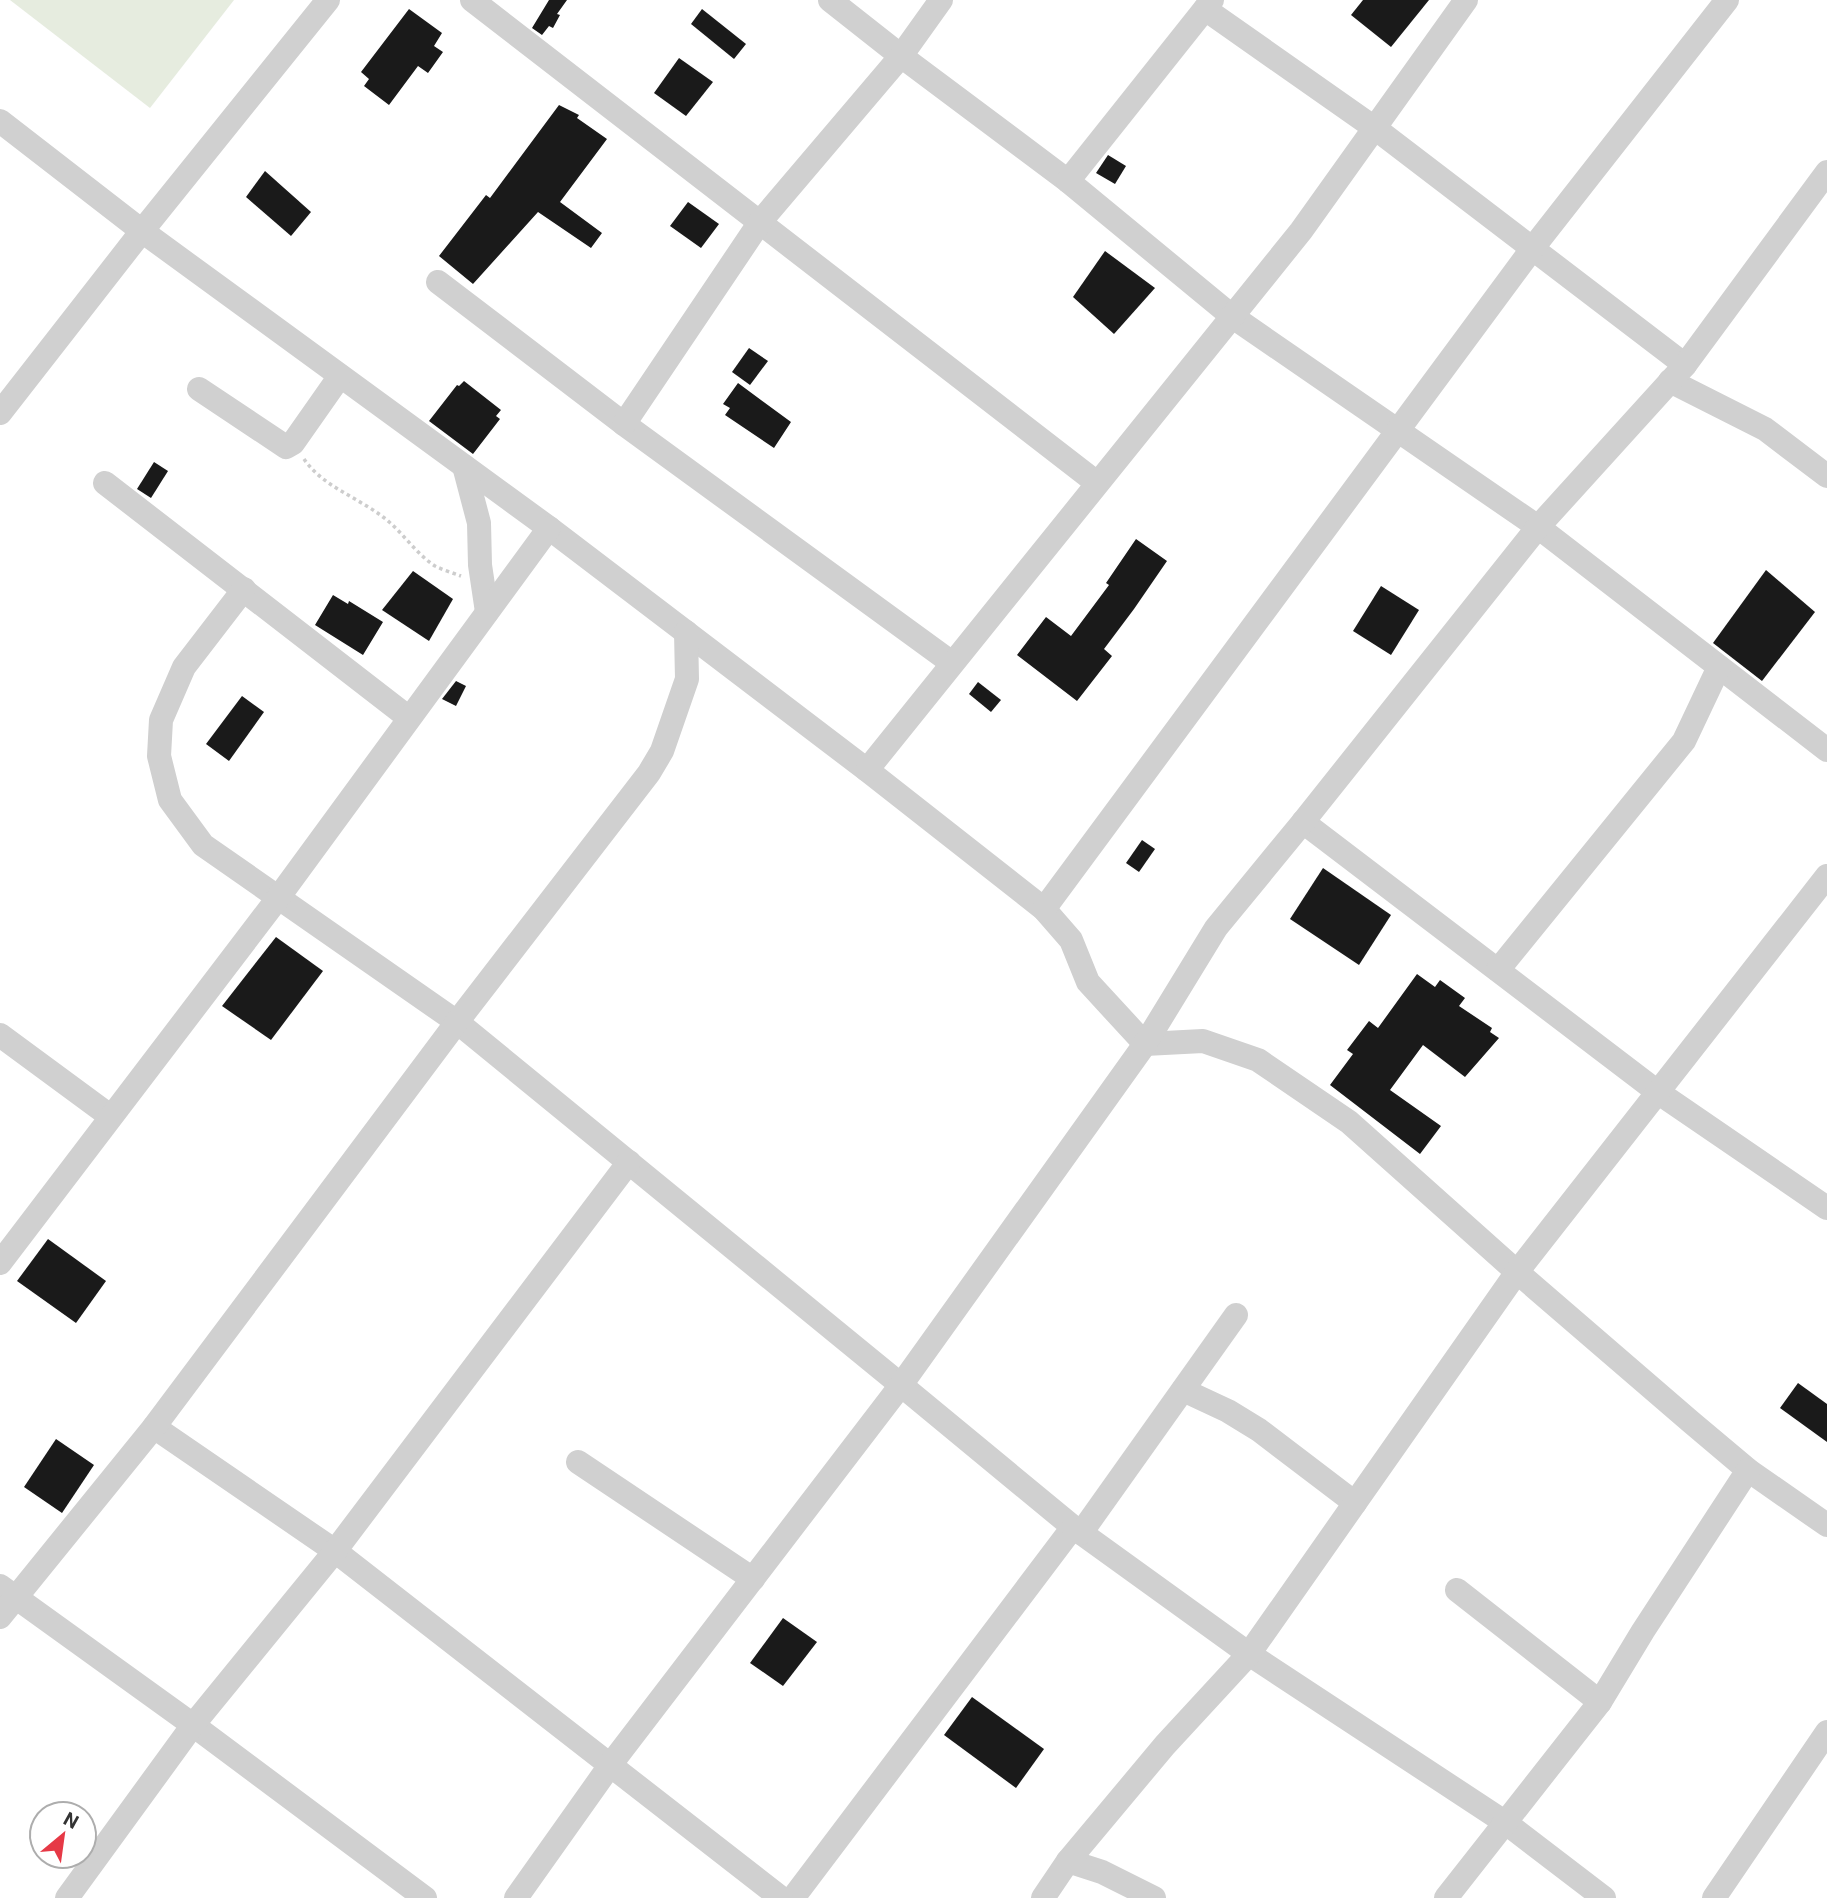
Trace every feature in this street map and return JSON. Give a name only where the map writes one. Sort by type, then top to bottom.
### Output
[{"type":"street","points":[[0,413],[328,0]]},
{"type":"street","points":[[472,0],[1097,483]]},
{"type":"street","points":[[830,0],[1068,181],[1233,317],[1538,527],[1827,750]]},
{"type":"street","points":[[624,424],[760,222],[901,56],[941,0]]},
{"type":"street","points":[[867,770],[1301,231],[1466,0]]},
{"type":"street","points":[[1044,909],[1532,248],[1727,0]]},
{"type":"street","points":[[1068,181],[1209,5],[1532,248],[1678,373],[1765,429],[1827,476]]},
{"type":"street","points":[[0,121],[142,231],[549,528],[867,770],[1044,909],[1070,940],[1088,982],[1145,1044]]},
{"type":"street","points":[[516,1898],[611,1764],[901,1385],[1145,1044],[1216,928],[1538,527],[1678,373],[1827,172]]},
{"type":"street","points":[[438,282],[624,424],[952,663]]},
{"type":"street","points":[[200,389],[286,447],[293,443],[340,376]]},
{"type":"street","points":[[464,466],[479,523],[487,612]]},
{"type":"street","points":[[105,484],[409,719]]},
{"type":"street","points":[[0,1263],[110,1115],[278,898],[549,528]]},
{"type":"street","points":[[244,589],[184,667],[161,720],[159,756],[170,800],[203,845],[457,1023],[1077,1530],[1249,1654],[1506,1823],[1604,1898]]},
{"type":"street","points":[[425,1898],[193,1725],[5,1601],[154,1427],[457,1023],[649,773],[662,751],[687,679],[686,632]]},
{"type":"street","points":[[1498,970],[1684,741],[1719,667]]},
{"type":"street","points":[[1303,822],[1659,1093],[1825,1203]]},
{"type":"street","points":[[1043,1898],[1068,1861],[1165,1745],[1249,1654],[1517,1272],[1827,876]]},
{"type":"street","points":[[0,1035],[110,1115]]},
{"type":"street","points":[[1145,1044],[1203,1041],[1258,1060],[1349,1122],[1517,1272],[1748,1470],[1827,1525]]},
{"type":"street","points":[[71,1897],[193,1725],[335,1551],[629,1162]]},
{"type":"street","points":[[793,1898],[1077,1530],[1236,1315]]},
{"type":"street","points":[[1183,1390],[1228,1410],[1259,1430],[1355,1503]]},
{"type":"street","points":[[154,1427],[335,1551],[781,1898]]},
{"type":"street","points":[[578,1462],[752,1580]]},
{"type":"street","points":[[1446,1898],[1600,1702],[1748,1470]]},
{"type":"street","points":[[1457,1590],[1600,1702]]},
{"type":"street","points":[[1714,1898],[1827,1732]]},
{"type":"street","points":[[1068,1861],[1102,1871],[1154,1898]]},
{"type":"path","points":[[293,443],[307,464],[331,486],[357,499],[396,526],[435,566],[484,586]]},
{"type":"shaded area","points":[[10,0],[234,0],[150,108]]},
{"type":"building","points":[[549,0],[567,0],[557,14],[560,15],[553,28],[549,26],[542,35],[532,28]]},
{"type":"building","points":[[1363,0],[1429,0],[1391,47],[1351,15]]},
{"type":"building","points":[[409,9],[442,33],[434,46],[443,52],[428,73],[418,66],[389,105],[364,86],[369,79],[361,72]]},
{"type":"building","points":[[702,9],[746,44],[734,59],[691,24]]},
{"type":"building","points":[[679,58],[713,82],[686,116],[654,93]]},
{"type":"building","points":[[559,105],[579,115],[577,118],[607,139],[560,202],[602,233],[591,248],[538,212],[473,284],[439,256],[486,195],[490,198]]},
{"type":"building","points":[[1108,155],[1126,166],[1115,184],[1096,173]]},
{"type":"building","points":[[265,171],[311,212],[291,236],[246,197]]},
{"type":"building","points":[[688,202],[719,224],[701,248],[670,226]]},
{"type":"building","points":[[1105,251],[1155,288],[1114,334],[1073,297]]},
{"type":"building","points":[[749,348],[768,361],[750,385],[732,372]]},
{"type":"building","points":[[464,381],[501,410],[496,416],[500,419],[473,454],[429,421],[457,385]]},
{"type":"building","points":[[738,383],[791,422],[774,448],[725,415],[730,408],[723,404]]},
{"type":"building","points":[[154,462],[168,471],[151,498],[137,489]]},
{"type":"building","points":[[1136,539],[1167,561],[1104,649],[1112,656],[1077,701],[1017,655],[1046,617],[1071,636],[1109,585],[1106,583]]},
{"type":"building","points":[[1766,570],[1815,612],[1762,681],[1713,643]]},
{"type":"building","points":[[413,571],[453,599],[429,641],[382,610]]},
{"type":"building","points":[[1381,586],[1419,610],[1391,655],[1353,631]]},
{"type":"building","points":[[333,595],[348,604],[349,601],[383,622],[363,655],[315,625]]},
{"type":"building","points":[[456,681],[466,686],[456,706],[442,699]]},
{"type":"building","points":[[978,682],[1001,700],[991,712],[969,694]]},
{"type":"building","points":[[242,696],[264,712],[229,761],[206,744]]},
{"type":"building","points":[[1142,840],[1155,849],[1139,872],[1126,863]]},
{"type":"building","points":[[1323,868],[1391,915],[1359,965],[1290,919]]},
{"type":"building","points":[[276,937],[323,971],[271,1040],[222,1006]]},
{"type":"building","points":[[1417,974],[1435,987],[1440,980],[1465,998],[1459,1006],[1492,1028],[1490,1032],[1499,1038],[1465,1077],[1423,1045],[1390,1090],[1441,1126],[1420,1154],[1330,1085],[1353,1054],[1347,1050],[1369,1021],[1378,1028]]},
{"type":"building","points":[[48,1239],[106,1281],[76,1323],[17,1281]]},
{"type":"building","points":[[1798,1383],[1827,1404],[1827,1442],[1780,1408]]},
{"type":"building","points":[[56,1439],[94,1465],[62,1513],[24,1487]]},
{"type":"building","points":[[783,1618],[817,1642],[783,1686],[750,1663]]},
{"type":"building","points":[[972,1697],[1044,1749],[1016,1788],[944,1735]]}]
